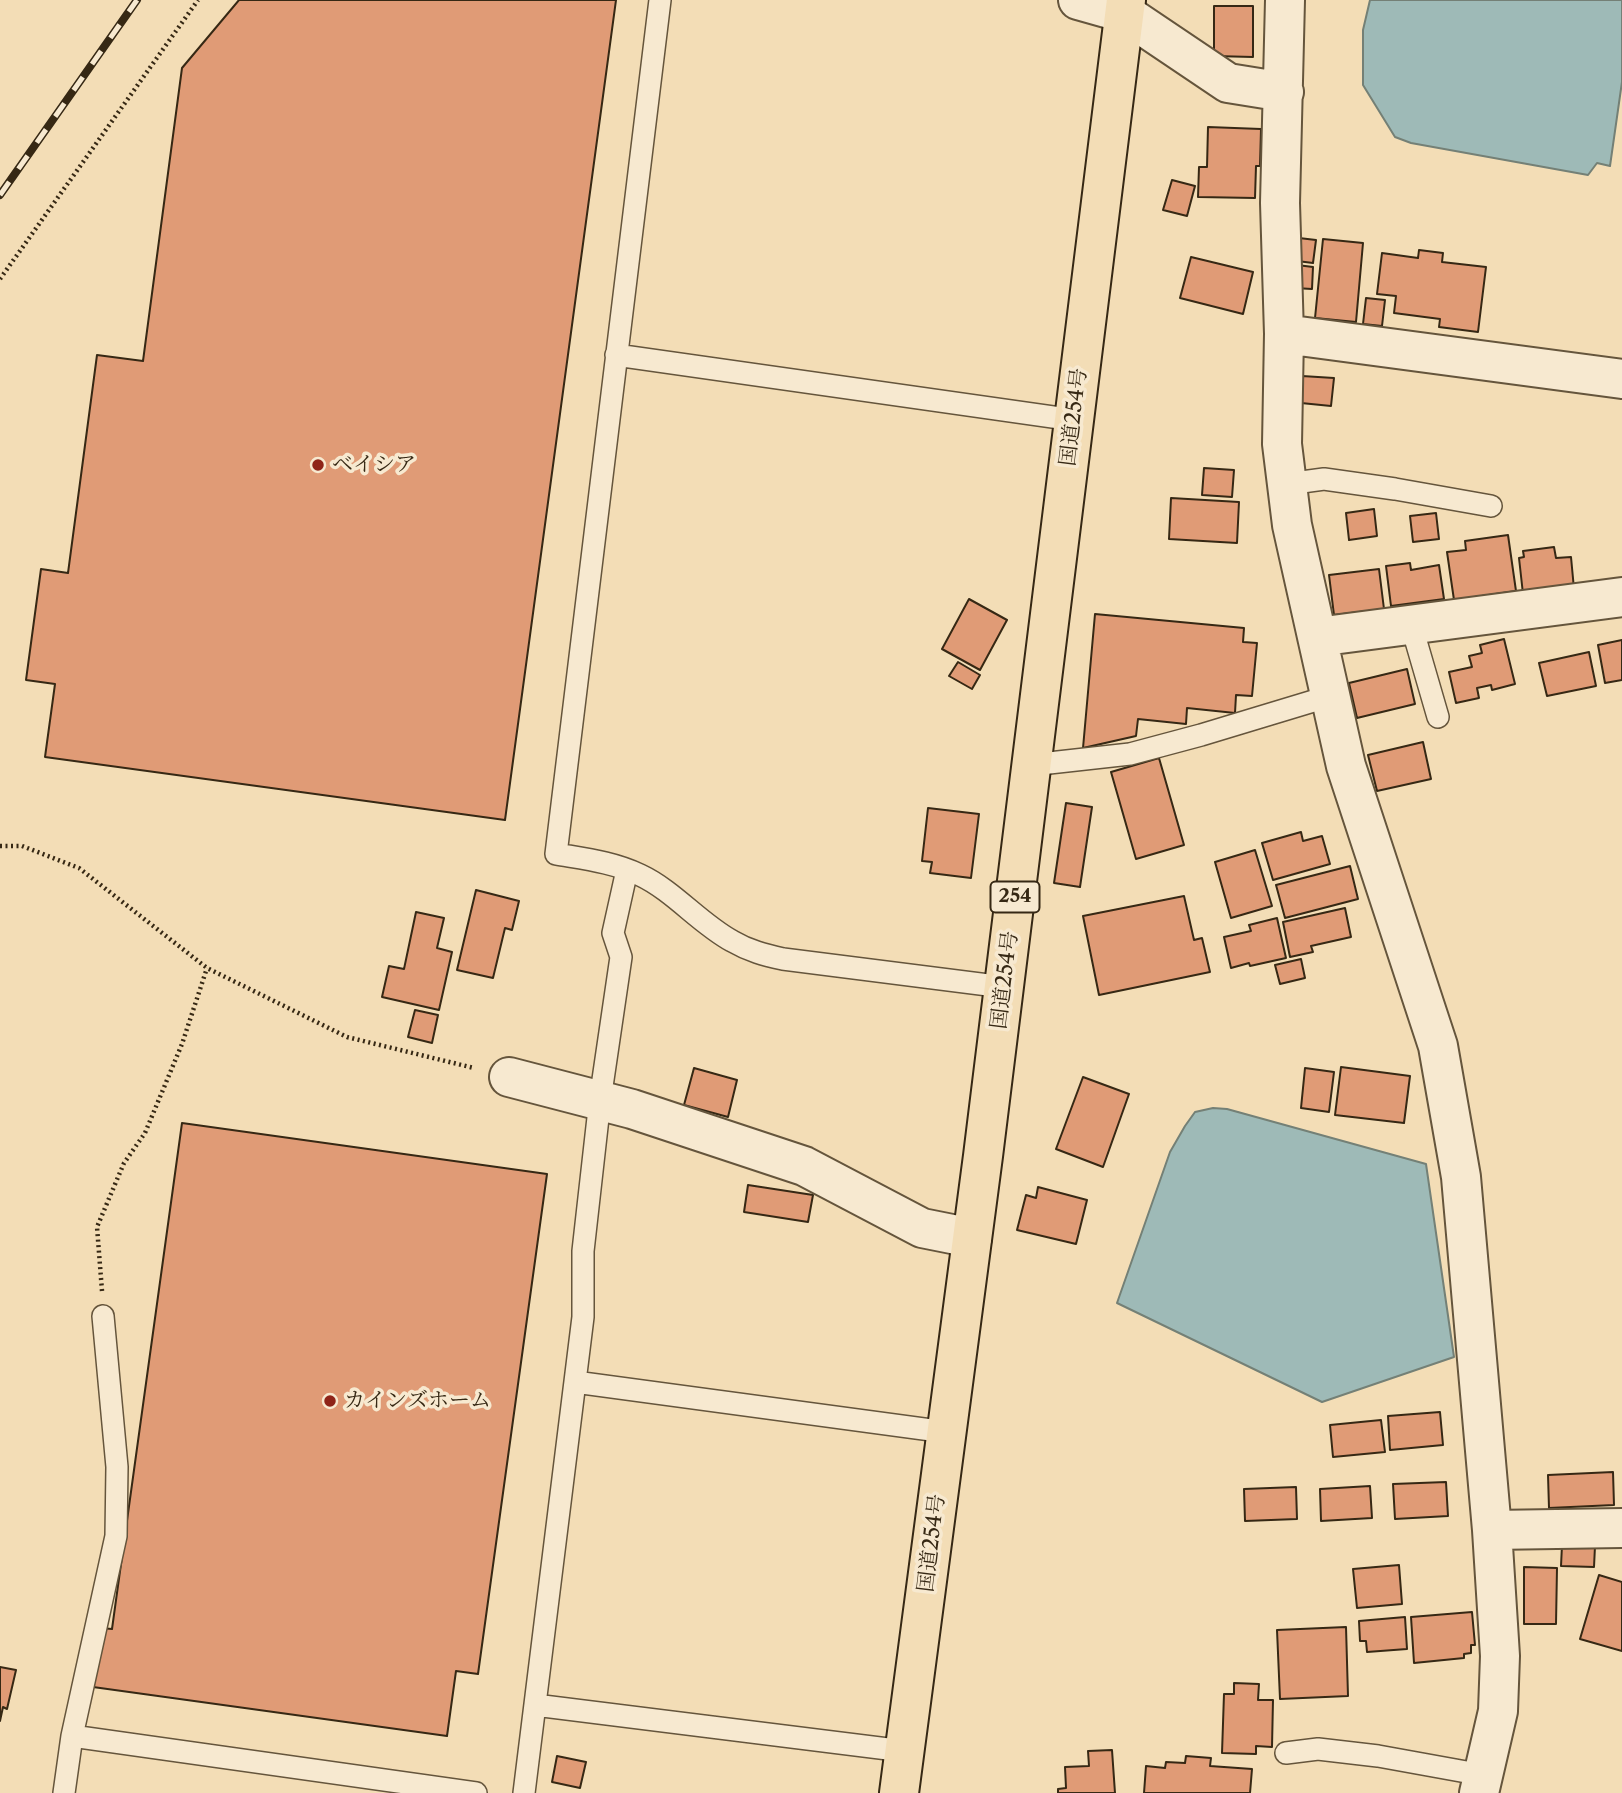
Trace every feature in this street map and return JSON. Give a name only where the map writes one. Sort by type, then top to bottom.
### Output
[{"type":"highway","name":"国道254号","points":[[899,1793],[1004,986],[1125,7]]},
{"type":"street","points":[[1078,0],[1125,7],[1228,83],[1283,92]]},
{"type":"street","points":[[1285,0],[1280,203],[1284,334],[1282,444],[1292,525],[1346,766],[1438,1046],[1461,1177],[1492,1530],[1500,1656],[1498,1711],[1481,1784]]},
{"type":"street","points":[[1284,334],[1622,379]]},
{"type":"street","points":[[1317,636],[1622,597]]},
{"type":"street","points":[[509,1077],[600,1100],[804,1166],[922,1228],[972,1238]]},
{"type":"street","points":[[1492,1530],[1622,1528]]},
{"type":"lane","points":[[660,0],[556,854],[608,862],[627,870],[661,887],[730,940],[757,953],[783,959],[1004,986]]},
{"type":"lane","points":[[617,355],[1074,420]]},
{"type":"lane","points":[[1287,484],[1324,479],[1492,506]]},
{"type":"lane","points":[[1411,624],[1438,717]]},
{"type":"lane","points":[[1031,765],[1130,754],[1330,696]]},
{"type":"lane","points":[[524,1793],[583,1317],[583,1251],[600,1100],[621,957],[612,933],[627,870]]},
{"type":"lane","points":[[64,1793],[72,1736],[116,1535],[117,1468],[103,1316]]},
{"type":"lane","points":[[575,1382],[946,1432]]},
{"type":"lane","points":[[535,1705],[904,1751]]},
{"type":"lane","points":[[72,1736],[476,1793]]},
{"type":"lane","points":[[1286,1753],[1318,1749],[1366,1754],[1481,1784]]},
{"type":"path","points":[[0,279],[198,0]]},
{"type":"path","points":[[0,846],[22,846],[79,868],[207,968],[347,1037],[509,1077]]},
{"type":"path","points":[[103,1316],[97,1227],[124,1163],[145,1133],[182,1044],[207,968]]},
{"type":"water","points":[[1370,0],[1622,0],[1622,82],[1610,166],[1597,163],[1588,175],[1411,143],[1395,137],[1363,85],[1363,30]]},
{"type":"water","points":[[1213,1108],[1227,1109],[1426,1164],[1454,1357],[1322,1402],[1117,1303],[1170,1152],[1195,1112]]},
{"type":"building","name":"ベイシア","points":[[239,0],[616,0],[505,820],[45,757],[55,684],[26,680],[41,569],[68,573],[97,355],[143,361],[182,68]]},
{"type":"building","points":[[1214,6],[1253,6],[1253,57],[1214,56]]},
{"type":"building","points":[[1208,127],[1261,129],[1260,166],[1256,166],[1255,198],[1198,197],[1199,167],[1207,167]]},
{"type":"building","points":[[1172,180],[1195,186],[1187,216],[1163,210]]},
{"type":"building","points":[[1299,238],[1316,240],[1313,263],[1297,261]]},
{"type":"building","points":[[1323,239],[1363,243],[1356,322],[1315,318]]},
{"type":"building","points":[[1419,250],[1443,253],[1442,262],[1486,267],[1478,332],[1439,327],[1440,319],[1394,313],[1396,296],[1377,294],[1382,253],[1418,258]]},
{"type":"building","points":[[1191,257],[1253,272],[1243,314],[1180,298]]},
{"type":"building","points":[[1297,265],[1313,267],[1312,289],[1295,288]]},
{"type":"building","points":[[1366,298],[1385,300],[1382,326],[1363,324]]},
{"type":"building","points":[[1302,376],[1334,378],[1331,406],[1301,403]]},
{"type":"building","points":[[1204,468],[1234,470],[1232,497],[1202,495]]},
{"type":"building","points":[[1171,498],[1239,502],[1237,543],[1169,539]]},
{"type":"building","points":[[1374,509],[1377,536],[1349,540],[1346,513]]},
{"type":"building","points":[[1436,513],[1439,539],[1413,542],[1410,516]]},
{"type":"building","points":[[1508,535],[1516,591],[1454,600],[1447,552],[1466,550],[1465,541]]},
{"type":"building","points":[[1554,547],[1556,558],[1571,557],[1574,589],[1523,594],[1519,558],[1524,557],[1523,551]]},
{"type":"building","points":[[1410,563],[1411,570],[1439,565],[1444,599],[1391,606],[1386,566]]},
{"type":"building","points":[[1379,569],[1384,609],[1334,615],[1329,575]]},
{"type":"building","points":[[969,599],[1007,620],[980,670],[942,649]]},
{"type":"building","points":[[1095,614],[1244,628],[1243,642],[1257,643],[1252,696],[1236,695],[1235,713],[1187,708],[1186,724],[1138,719],[1136,736],[1083,748]]},
{"type":"building","points":[[1504,639],[1515,684],[1492,690],[1491,685],[1477,688],[1479,698],[1456,703],[1449,672],[1472,667],[1469,656],[1482,653],[1480,645]]},
{"type":"building","points":[[1622,640],[1622,680],[1605,683],[1598,645]]},
{"type":"building","points":[[1589,652],[1596,686],[1547,696],[1539,663]]},
{"type":"building","points":[[958,662],[980,675],[972,689],[949,676]]},
{"type":"building","points":[[1407,669],[1415,704],[1357,718],[1349,683]]},
{"type":"building","points":[[1423,742],[1431,779],[1377,791],[1368,755]]},
{"type":"building","points":[[1159,758],[1184,845],[1136,859],[1111,772]]},
{"type":"building","points":[[1066,803],[1092,807],[1080,887],[1054,883]]},
{"type":"building","points":[[928,808],[979,814],[971,878],[930,873],[932,862],[922,861]]},
{"type":"building","points":[[1301,832],[1303,841],[1322,836],[1330,864],[1273,880],[1262,843]]},
{"type":"building","points":[[1255,850],[1272,906],[1231,918],[1215,862]]},
{"type":"building","points":[[1350,866],[1358,899],[1285,918],[1276,885]]},
{"type":"building","points":[[476,890],[519,901],[512,930],[505,928],[493,978],[457,970]]},
{"type":"building","points":[[1184,896],[1194,940],[1202,938],[1210,972],[1099,995],[1083,916]]},
{"type":"building","points":[[1345,908],[1351,937],[1311,946],[1313,952],[1290,957],[1283,922]]},
{"type":"building","points":[[416,912],[444,918],[437,948],[452,952],[439,1010],[382,997],[389,966],[404,969]]},
{"type":"building","points":[[1277,918],[1286,958],[1231,968],[1224,937],[1251,931],[1249,925]]},
{"type":"building","points":[[1301,959],[1305,978],[1280,984],[1275,965]]},
{"type":"building","points":[[415,1010],[438,1015],[432,1043],[408,1037]]},
{"type":"building","points":[[1341,1067],[1410,1076],[1404,1123],[1335,1115]]},
{"type":"building","points":[[694,1068],[737,1080],[728,1117],[684,1105]]},
{"type":"building","points":[[1305,1068],[1334,1072],[1329,1112],[1301,1108]]},
{"type":"building","points":[[1083,1077],[1129,1094],[1103,1167],[1056,1149]]},
{"type":"building","name":"カインズホーム","points":[[182,1123],[547,1174],[478,1674],[456,1671],[447,1736],[93,1687],[101,1628],[112,1629]]},
{"type":"building","points":[[748,1185],[813,1195],[808,1222],[744,1212]]},
{"type":"building","points":[[1038,1187],[1087,1200],[1076,1244],[1017,1230],[1026,1195],[1036,1198]]},
{"type":"building","points":[[1440,1412],[1443,1445],[1390,1450],[1388,1416]]},
{"type":"building","points":[[1381,1420],[1385,1452],[1333,1457],[1330,1425]]},
{"type":"building","points":[[1613,1472],[1614,1505],[1549,1508],[1548,1475]]},
{"type":"building","points":[[1446,1482],[1448,1516],[1395,1519],[1393,1484]]},
{"type":"building","points":[[1370,1486],[1372,1518],[1321,1521],[1320,1489]]},
{"type":"building","points":[[1296,1487],[1297,1519],[1245,1521],[1244,1489]]},
{"type":"building","points":[[1562,1545],[1595,1546],[1594,1567],[1561,1566]]},
{"type":"building","points":[[1399,1565],[1402,1604],[1357,1608],[1353,1569]]},
{"type":"building","points":[[1524,1567],[1557,1568],[1556,1624],[1524,1624]]},
{"type":"building","points":[[1599,1575],[1622,1582],[1622,1651],[1580,1639]]},
{"type":"building","points":[[1472,1612],[1475,1645],[1471,1645],[1471,1653],[1464,1654],[1464,1658],[1414,1663],[1411,1617]]},
{"type":"building","points":[[1405,1617],[1407,1649],[1367,1652],[1366,1641],[1360,1641],[1359,1621]]},
{"type":"building","points":[[1346,1627],[1348,1696],[1280,1699],[1277,1630]]},
{"type":"building","points":[[0,1667],[16,1670],[7,1709],[3,1707],[0,1721]]},
{"type":"building","points":[[1234,1683],[1259,1684],[1258,1700],[1273,1700],[1272,1747],[1256,1746],[1256,1754],[1222,1753],[1224,1694],[1234,1694]]},
{"type":"building","points":[[1112,1750],[1115,1793],[1058,1793],[1058,1789],[1066,1788],[1065,1767],[1089,1766],[1088,1751]]},
{"type":"building","points":[[557,1756],[586,1762],[580,1788],[552,1782]]},
{"type":"building","points":[[1186,1756],[1211,1758],[1210,1766],[1252,1769],[1250,1793],[1144,1793],[1146,1766],[1165,1768],[1166,1762],[1185,1763]]},
{"type":"railway","points":[[0,195],[137,0]]},
{"type":"place","name":"ベイシア","points":[[318,465]]},
{"type":"place","name":"カインズホーム","points":[[330,1401]]}]
